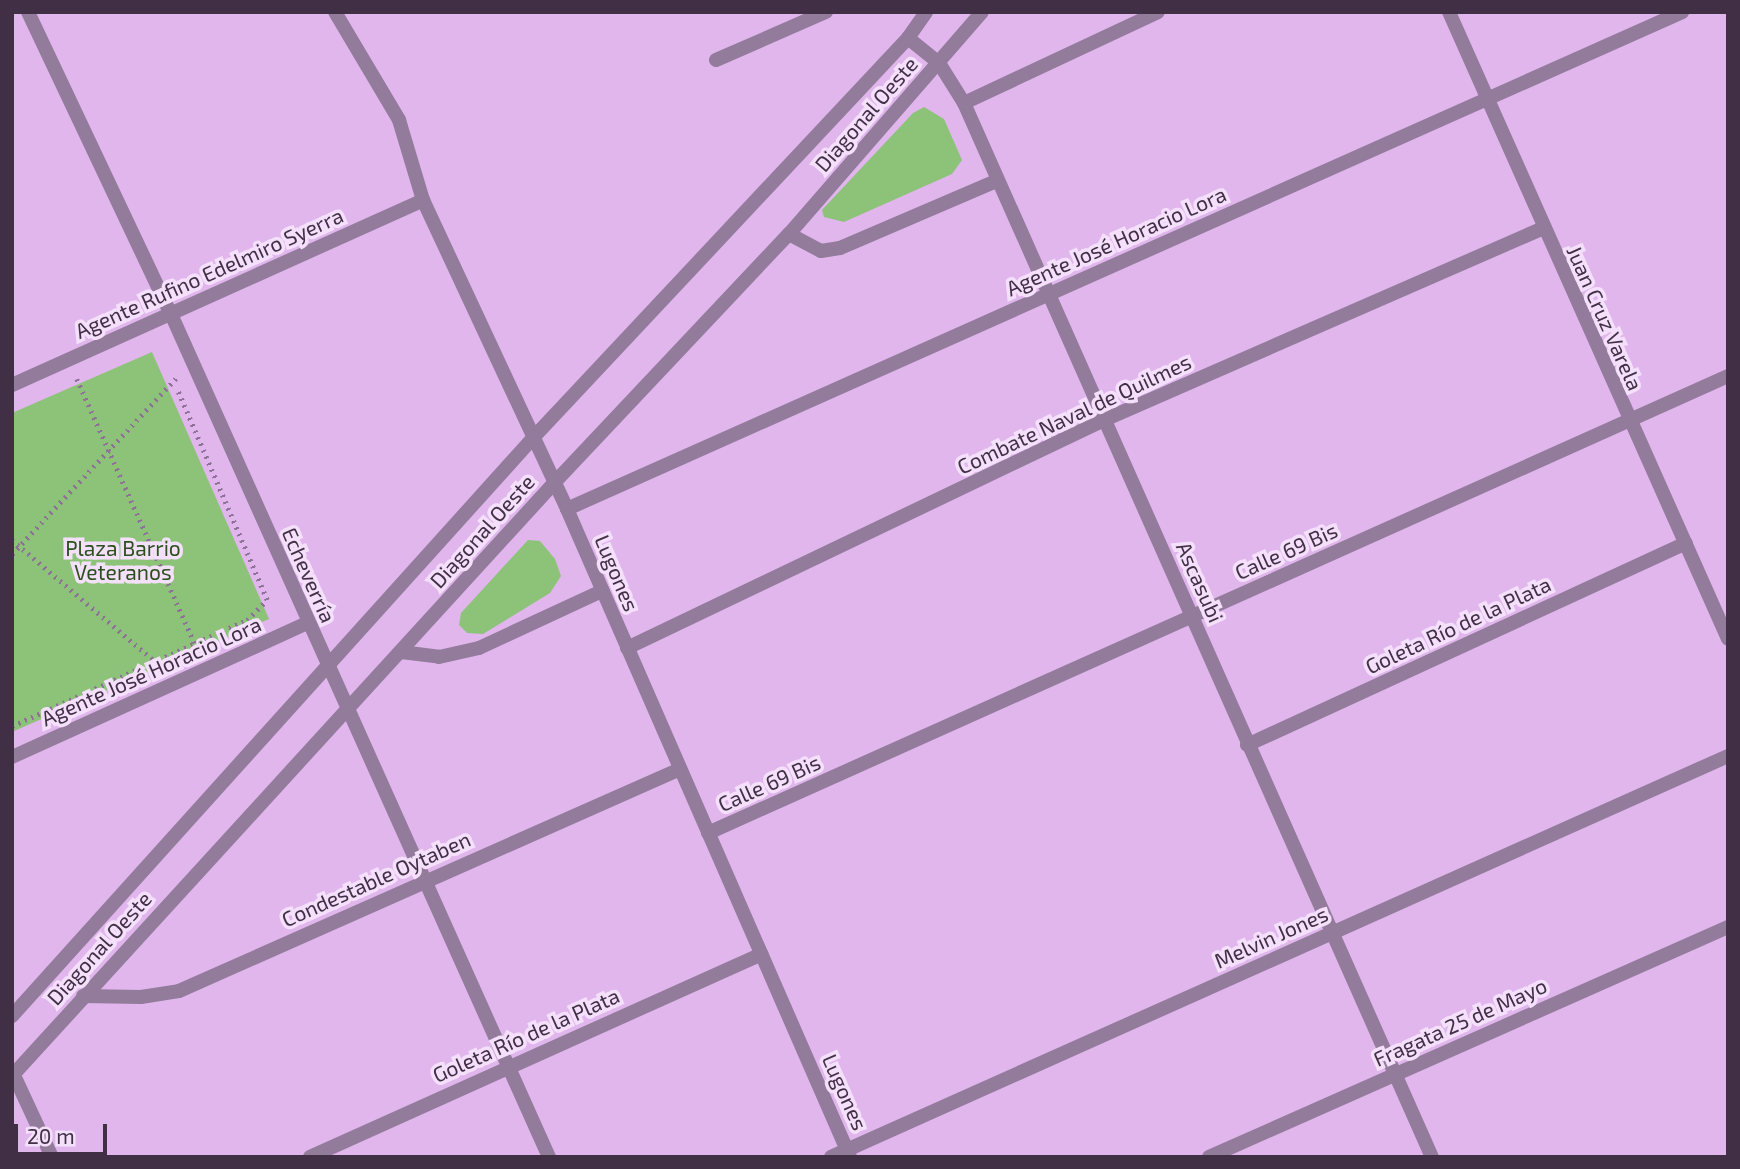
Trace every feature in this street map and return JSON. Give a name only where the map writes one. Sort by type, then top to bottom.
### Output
[{"type":"street","name":"Echeverría","points":[[28,12],[172,314],[326,667],[348,710],[549,1157]]},
{"type":"street","name":"Lugones","points":[[335,12],[399,120],[423,200],[555,482],[678,770],[848,1153]]},
{"type":"street","points":[[716,60],[826,12]]},
{"type":"street","name":"Diagonal Oeste","points":[[12,1016],[533,439],[908,38],[926,12]]},
{"type":"street","name":"Diagonal Oeste","points":[[13,1074],[555,482],[789,234],[982,12]]},
{"type":"street","points":[[964,103],[1158,12]]},
{"type":"street","name":"Juan Cruz Varela","points":[[1449,12],[1627,421],[1686,543],[1728,639]]},
{"type":"street","name":"Agente José Horacio Lora","points":[[567,509],[1682,12]]},
{"type":"street","name":"Ascasubi","points":[[908,38],[939,63],[964,103],[996,181],[1432,1157]]},
{"type":"street","points":[[789,234],[821,251],[840,248],[996,181]]},
{"type":"street","name":"Agente Rufino Edelmiro Syerra","points":[[12,385],[423,200]]},
{"type":"street","name":"Combate Naval de Quilmes","points":[[627,648],[1104,420],[1543,228]]},
{"type":"street","name":"Calle 69 Bis","points":[[708,833],[1728,376]]},
{"type":"street","name":"Goleta Río de la Plata","points":[[1247,745],[1686,543]]},
{"type":"street","points":[[401,652],[439,657],[479,648],[602,591]]},
{"type":"street","name":"Agente José Horacio Lora","points":[[12,757],[308,623]]},
{"type":"street","name":"Melvin Jones","points":[[831,1157],[848,1153],[1728,756]]},
{"type":"street","name":"Condestable Oytaben","points":[[83,996],[141,997],[179,991],[423,880],[678,770]]},
{"type":"street","name":"Fragata 25 de Mayo","points":[[1209,1157],[1728,928]]},
{"type":"street","name":"Goleta Río de la Plata","points":[[310,1157],[507,1066],[761,954]]},
{"type":"street","points":[[13,1074],[52,1157]]},
{"type":"path","points":[[69,360],[206,669]]},
{"type":"path","points":[[12,554],[192,360]]},
{"type":"path","points":[[12,726],[247,620],[267,600],[168,369]]},
{"type":"path","points":[[67,387],[89,377]]},
{"type":"path","points":[[12,540],[179,681]]},
{"type":"green space","points":[[924,107],[944,119],[962,160],[952,174],[844,222],[824,217],[822,210],[913,113]]},
{"type":"green space","name":"Plaza Barrio Veteranos","points":[[152,352],[269,619],[12,732],[12,413]]},
{"type":"green space","points":[[528,540],[540,541],[555,559],[561,576],[550,593],[483,634],[467,633],[459,625],[461,613]]}]
